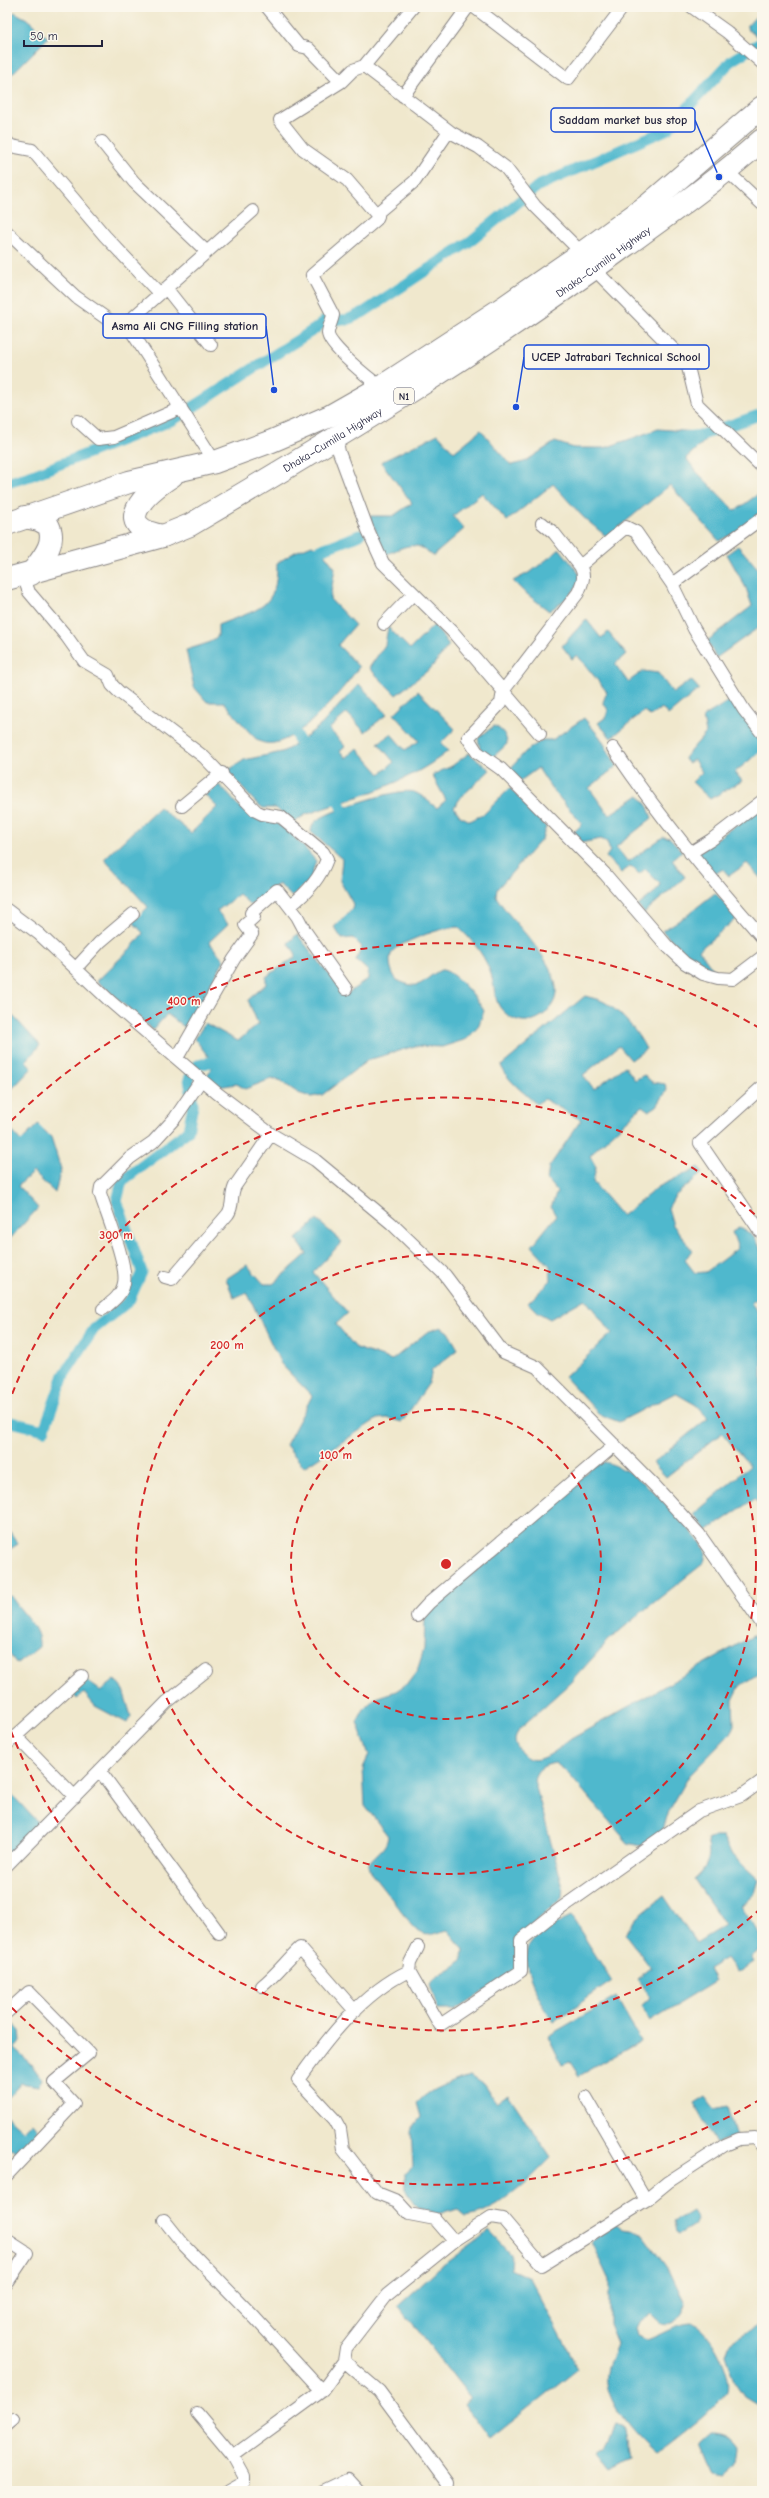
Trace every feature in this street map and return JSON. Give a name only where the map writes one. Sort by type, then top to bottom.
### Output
[{"type":"highway","name":"Dhaka–Cumilla Highway","points":[[20,576],[163,536],[190,525],[467,357],[588,261],[648,205],[762,106]]},
{"type":"highway","name":"Dhaka–Cumilla Highway","points":[[16,521],[129,482],[215,462],[272,441],[330,416],[381,387],[504,307],[588,261],[727,171],[762,140]]},
{"type":"highway","points":[[163,536],[142,528],[135,517],[135,512],[147,494],[182,470]]},
{"type":"highway","points":[[16,521],[39,520],[48,525],[52,537],[46,554],[20,576]]},
{"type":"street","points":[[267,7],[299,46],[308,48],[341,82]]},
{"type":"street","points":[[377,213],[346,180],[303,150],[280,120],[341,82],[353,70],[364,66],[413,7]]},
{"type":"street","points":[[403,96],[468,7]]},
{"type":"street","points":[[474,7],[568,79],[623,7]]},
{"type":"street","points":[[692,7],[727,32],[762,62]]},
{"type":"street","points":[[364,66],[448,131],[478,147],[505,167],[535,206],[686,363],[697,404],[762,467]]},
{"type":"street","points":[[381,387],[359,372],[330,340],[328,332],[332,320],[312,275],[376,220],[377,213],[414,181],[448,131]]},
{"type":"street","points":[[7,142],[11,146],[32,150],[105,236],[162,290],[211,345]]},
{"type":"street","points":[[102,142],[134,182],[207,252]]},
{"type":"street","points":[[727,171],[762,204]]},
{"type":"street","points":[[215,462],[130,329],[128,322],[162,290],[253,211]]},
{"type":"street","points":[[7,232],[76,297],[113,323],[130,329]]},
{"type":"street","points":[[78,421],[98,439],[114,437],[181,408]]},
{"type":"street","points":[[336,437],[339,452],[374,545],[383,562],[412,594],[452,632],[540,734]]},
{"type":"street","points":[[672,584],[762,518]]},
{"type":"street","points":[[542,523],[554,533],[580,566],[584,572],[584,580],[578,593],[503,691],[502,703],[468,738],[477,752],[500,769],[605,874],[667,946],[685,964],[703,974],[718,978],[733,979],[762,957]]},
{"type":"street","points":[[580,566],[626,527],[636,532],[672,584],[694,630],[744,710],[762,733]]},
{"type":"street","points":[[20,576],[29,592],[67,637],[84,661],[108,675],[112,685],[119,692],[222,773],[256,811],[281,817],[312,842],[327,858],[323,869],[312,886],[290,906]]},
{"type":"street","points":[[384,624],[412,594]]},
{"type":"street","points":[[613,748],[646,797],[690,853],[762,937]]},
{"type":"street","points":[[182,806],[222,773]]},
{"type":"street","points":[[690,853],[711,840],[762,801]]},
{"type":"street","points":[[177,1058],[234,959],[252,934],[245,925],[254,917],[251,913],[277,890],[290,906],[304,931],[346,989]]},
{"type":"street","points":[[7,910],[38,934],[202,1080],[271,1134],[315,1160],[391,1223],[445,1275],[502,1352],[537,1367],[615,1445],[699,1534],[762,1624]]},
{"type":"street","points":[[76,968],[100,942],[133,914]]},
{"type":"street","points":[[103,1309],[119,1296],[124,1283],[123,1264],[100,1193],[101,1187],[130,1158],[159,1136],[175,1118],[202,1080]]},
{"type":"street","points":[[760,1231],[700,1143],[762,1087]]},
{"type":"street","points":[[165,1277],[172,1279],[228,1214],[232,1207],[232,1191],[234,1186],[271,1134]]},
{"type":"street","points":[[417,1616],[429,1603],[615,1445]]},
{"type":"street","points":[[7,1865],[167,1702],[207,1670]]},
{"type":"street","points":[[75,1797],[12,1740],[82,1676]]},
{"type":"street","points":[[100,1771],[219,1933]]},
{"type":"street","points":[[418,1947],[410,1963],[409,1972],[440,2025],[521,1971],[522,1940],[560,1909],[699,1811],[741,1796],[762,1781]]},
{"type":"street","points":[[262,1986],[273,1978],[281,1966],[300,1948],[355,2011]]},
{"type":"street","points":[[409,1972],[386,1984],[355,2011],[332,2035],[298,2080],[335,2120],[340,2129],[343,2149],[377,2193],[398,2201],[409,2214],[435,2218],[454,2241]]},
{"type":"street","points":[[7,2012],[29,1992],[89,2053],[54,2082],[74,2104],[7,2176]]},
{"type":"street","points":[[586,2097],[646,2200]]},
{"type":"street","points":[[233,2456],[322,2391],[344,2362],[346,2348],[387,2295],[454,2241],[491,2217],[503,2219],[542,2265],[646,2200],[668,2182],[725,2145],[739,2139],[755,2138],[762,2147]]},
{"type":"street","points":[[164,2220],[184,2245],[255,2318],[322,2391]]},
{"type":"street","points":[[7,2240],[26,2253],[7,2283]]},
{"type":"street","points":[[344,2362],[379,2391],[446,2483],[446,2491]]},
{"type":"street","points":[[197,2414],[233,2456],[244,2476],[244,2482],[228,2491]]},
{"type":"street","points":[[323,2491],[348,2479],[359,2491]]},
{"type":"water","points":[[762,10],[762,40],[747,29],[748,25]]},
{"type":"water","points":[[14,12],[27,19],[48,38],[7,79],[7,19]]},
{"type":"water","points":[[658,429],[697,432],[705,441],[686,458],[696,471],[735,511],[761,492],[762,511],[740,530],[719,541],[670,485],[607,537],[583,517],[553,484],[507,521],[482,493],[453,516],[464,529],[433,556],[421,547],[415,546],[405,547],[385,555],[370,516],[393,516],[412,503],[381,462],[438,434],[454,452],[481,430],[511,465],[524,462],[555,442],[574,448],[605,448]]},
{"type":"water","points":[[312,545],[322,551],[335,568],[330,599],[355,625],[338,645],[359,667],[329,704],[300,730],[286,739],[272,743],[259,741],[246,729],[224,702],[207,702],[194,687],[186,650],[208,643],[218,636],[218,625],[254,611],[262,606],[269,599],[274,590],[277,563],[295,552]]},
{"type":"water","points":[[738,546],[762,573],[762,625],[716,658],[707,641],[752,606],[746,588],[727,554]]},
{"type":"water","points":[[560,549],[581,576],[573,592],[549,611],[523,591],[513,581],[532,571]]},
{"type":"water","points":[[586,619],[601,638],[608,632],[626,654],[615,664],[628,682],[643,671],[658,673],[673,693],[691,680],[699,689],[668,715],[662,708],[650,716],[644,711],[611,738],[598,723],[606,717],[608,710],[603,702],[607,692],[577,655],[572,659],[562,646]]},
{"type":"water","points":[[434,625],[449,645],[431,668],[396,695],[369,668],[385,645],[388,627],[410,649]]},
{"type":"water","points":[[359,684],[387,714],[365,732],[347,713],[329,729],[345,746],[340,751],[346,758],[357,748],[380,774],[394,762],[378,743],[391,734],[405,750],[419,741],[394,714],[418,691],[455,729],[441,743],[448,751],[432,763],[398,781],[361,796],[305,815],[294,822],[275,808],[263,808],[255,802],[227,771],[244,760],[282,752],[295,745],[322,724]]},
{"type":"water","points":[[732,699],[762,739],[762,750],[735,772],[742,781],[710,799],[692,782],[702,772],[694,760],[688,763],[684,758],[706,733],[703,717]]},
{"type":"water","points":[[584,718],[600,737],[617,766],[589,788],[609,815],[639,795],[648,807],[652,818],[616,847],[628,862],[663,837],[670,838],[682,851],[672,860],[685,877],[644,913],[638,906],[655,892],[660,884],[645,869],[639,874],[631,866],[621,873],[606,857],[610,851],[607,842],[601,839],[580,843],[572,834],[582,824],[552,789],[538,768],[520,781],[510,769],[525,752],[542,740],[552,740]]},
{"type":"water","points":[[494,726],[504,733],[507,744],[494,756],[490,757],[480,749],[478,738]]},
{"type":"water","points":[[469,753],[490,770],[462,796],[454,807],[460,816],[470,821],[484,814],[510,788],[546,827],[542,839],[497,889],[496,896],[549,966],[555,982],[556,996],[549,1009],[540,1017],[531,1021],[512,1018],[503,1011],[497,1002],[491,974],[476,946],[458,927],[435,931],[418,937],[396,948],[390,959],[392,973],[397,980],[412,985],[421,983],[441,970],[446,971],[459,980],[477,1000],[484,1011],[478,1027],[467,1039],[442,1047],[415,1046],[368,1060],[322,1095],[311,1097],[298,1093],[279,1080],[271,1079],[245,1089],[237,1084],[221,1086],[215,1084],[207,1077],[213,1063],[195,1039],[205,1023],[238,1041],[258,1024],[248,1000],[266,984],[266,977],[294,958],[296,954],[288,943],[297,934],[345,995],[368,979],[368,971],[356,960],[362,947],[353,938],[342,939],[334,927],[352,909],[353,904],[340,881],[342,859],[311,832],[314,823],[326,815],[351,805],[381,796],[406,791],[417,793],[437,808],[446,800],[432,775],[452,766]]},
{"type":"water","points":[[219,785],[239,807],[247,813],[273,822],[284,829],[296,839],[316,861],[310,880],[292,897],[279,884],[250,905],[239,894],[217,911],[228,924],[209,942],[224,960],[187,1029],[167,1014],[153,1030],[97,981],[132,947],[143,933],[133,922],[148,907],[104,859],[159,807],[191,833],[217,807],[205,795]]},
{"type":"water","points":[[762,806],[762,880],[747,863],[729,876],[723,869],[713,875],[696,854]]},
{"type":"water","points":[[715,893],[738,917],[699,950],[716,973],[693,960],[662,931],[686,916]]},
{"type":"water","points":[[585,996],[604,1002],[618,1012],[634,1029],[646,1049],[631,1060],[619,1046],[583,1075],[594,1089],[625,1066],[635,1080],[644,1075],[652,1082],[665,1084],[667,1090],[657,1106],[649,1111],[642,1106],[590,1156],[596,1167],[593,1182],[622,1216],[658,1187],[699,1167],[702,1173],[675,1196],[668,1208],[673,1225],[692,1250],[685,1260],[695,1273],[706,1272],[738,1248],[732,1232],[739,1228],[749,1232],[755,1239],[762,1256],[762,1296],[751,1303],[762,1317],[762,1507],[754,1499],[707,1531],[694,1514],[750,1466],[722,1433],[666,1477],[653,1463],[708,1418],[696,1405],[675,1393],[619,1422],[599,1414],[565,1377],[612,1333],[585,1299],[550,1319],[537,1312],[528,1303],[551,1280],[550,1266],[532,1246],[556,1216],[551,1207],[557,1192],[547,1180],[549,1167],[581,1120],[544,1099],[536,1104],[508,1078],[501,1066]]},
{"type":"water","points":[[13,1016],[40,1045],[26,1061],[32,1068],[7,1094],[7,1021]]},
{"type":"water","points":[[38,1124],[51,1137],[61,1169],[55,1193],[33,1172],[18,1186],[38,1208],[7,1242],[7,1126],[21,1141]]},
{"type":"water","points":[[317,1220],[342,1242],[313,1272],[348,1313],[336,1324],[356,1348],[392,1360],[427,1332],[441,1327],[448,1332],[458,1349],[432,1370],[429,1383],[402,1422],[387,1418],[377,1419],[304,1467],[286,1445],[312,1396],[281,1364],[247,1292],[234,1298],[226,1279],[247,1265],[264,1284],[273,1284],[307,1254],[296,1239]]},
{"type":"water","points":[[605,1462],[619,1467],[633,1475],[645,1484],[668,1506],[700,1541],[706,1553],[704,1563],[609,1640],[570,1683],[519,1729],[515,1740],[520,1751],[532,1760],[546,1757],[571,1739],[753,1636],[762,1638],[762,1671],[740,1686],[733,1700],[734,1725],[730,1734],[689,1776],[669,1811],[662,1833],[641,1846],[628,1843],[566,1771],[555,1763],[544,1766],[539,1770],[534,1780],[563,1887],[562,1898],[522,1934],[518,1965],[510,1974],[454,2010],[438,2010],[430,1984],[439,1975],[460,1961],[464,1950],[448,1930],[429,1935],[417,1931],[370,1871],[368,1866],[370,1862],[385,1845],[388,1836],[365,1806],[363,1768],[369,1755],[357,1722],[364,1709],[375,1698],[396,1691],[408,1683],[417,1671],[424,1649],[425,1616],[436,1601],[487,1562],[594,1466]]},
{"type":"water","points":[[7,1527],[18,1544],[7,1551]]},
{"type":"water","points":[[7,1595],[11,1596],[30,1620],[39,1640],[39,1647],[17,1664],[7,1651]]},
{"type":"water","points":[[115,1680],[123,1690],[131,1716],[127,1723],[95,1706],[84,1693],[77,1699],[71,1692],[81,1681],[87,1681],[101,1691]]},
{"type":"water","points":[[7,1789],[39,1824],[7,1859]]},
{"type":"water","points":[[714,1837],[723,1837],[732,1855],[759,1880],[755,1893],[741,1906],[762,1939],[762,1948],[751,1957],[754,1962],[737,1973],[726,1958],[708,1969],[714,1982],[650,2021],[641,2006],[651,1997],[637,1979],[651,1968],[625,1934],[637,1918],[664,1896],[696,1943],[725,1925],[694,1879],[702,1871],[709,1857],[707,1840]]},
{"type":"water","points":[[571,1916],[612,1981],[553,2022],[533,1985],[526,1963],[526,1954],[529,1946],[537,1936],[548,1928]]},
{"type":"water","points":[[616,1997],[641,2041],[579,2076],[570,2062],[562,2065],[548,2036]]},
{"type":"water","points":[[7,2017],[20,2031],[21,2040],[14,2049],[31,2064],[42,2079],[38,2086],[21,2083],[7,2099]]},
{"type":"water","points":[[471,2076],[483,2084],[496,2103],[508,2094],[551,2158],[513,2194],[490,2208],[466,2216],[458,2209],[438,2214],[418,2207],[405,2189],[405,2173],[413,2166],[411,2130],[421,2117],[417,2103],[435,2089]]},
{"type":"water","points":[[705,2097],[714,2109],[727,2106],[736,2137],[716,2144],[694,2104]]},
{"type":"water","points":[[7,2116],[24,2131],[32,2123],[39,2131],[32,2143],[19,2155],[13,2148],[7,2153]]},
{"type":"water","points":[[692,2211],[697,2219],[694,2225],[679,2234],[676,2232],[674,2222]]},
{"type":"water","points":[[615,2224],[623,2230],[636,2232],[643,2235],[670,2272],[685,2303],[680,2315],[670,2323],[662,2323],[651,2313],[638,2322],[635,2328],[637,2336],[647,2340],[678,2326],[690,2324],[697,2326],[711,2341],[717,2352],[728,2384],[727,2392],[716,2404],[682,2433],[655,2453],[638,2437],[622,2417],[610,2395],[607,2384],[608,2369],[617,2344],[609,2325],[609,2280],[591,2242]]},
{"type":"water","points":[[489,2231],[511,2254],[510,2269],[530,2278],[578,2369],[490,2439],[464,2404],[470,2397],[398,2305],[439,2268]]},
{"type":"water","points":[[762,2323],[762,2408],[744,2397],[734,2382],[725,2355],[728,2346],[732,2341]]},
{"type":"water","points":[[616,2424],[623,2427],[629,2458],[609,2469],[596,2453],[605,2447]]},
{"type":"water","points":[[711,2433],[729,2436],[741,2449],[739,2464],[724,2477],[713,2475],[700,2443]]},
{"type":"waterway","points":[[7,483],[30,476],[173,420],[315,329],[327,319],[347,320],[364,312],[472,240],[538,186],[668,129],[732,60],[762,42]]},
{"type":"waterway","points":[[684,437],[702,435],[762,414]]},
{"type":"waterway","points":[[309,558],[312,553],[360,535]]},
{"type":"waterway","points":[[289,720],[306,756]]},
{"type":"waterway","points":[[333,789],[348,822]]},
{"type":"waterway","points":[[7,1421],[44,1430],[64,1375],[94,1329],[129,1301],[142,1272],[117,1201],[122,1181],[188,1131],[193,1104],[189,1079],[198,1065],[227,1058]]},
{"type":"place","name":"Saddam market bus stop","points":[[719,177]]},
{"type":"place","name":"Asma Ali CNG Filling station","points":[[274,390]]},
{"type":"place","name":"UCEP Jatrabari Technical School","points":[[516,407]]}]
